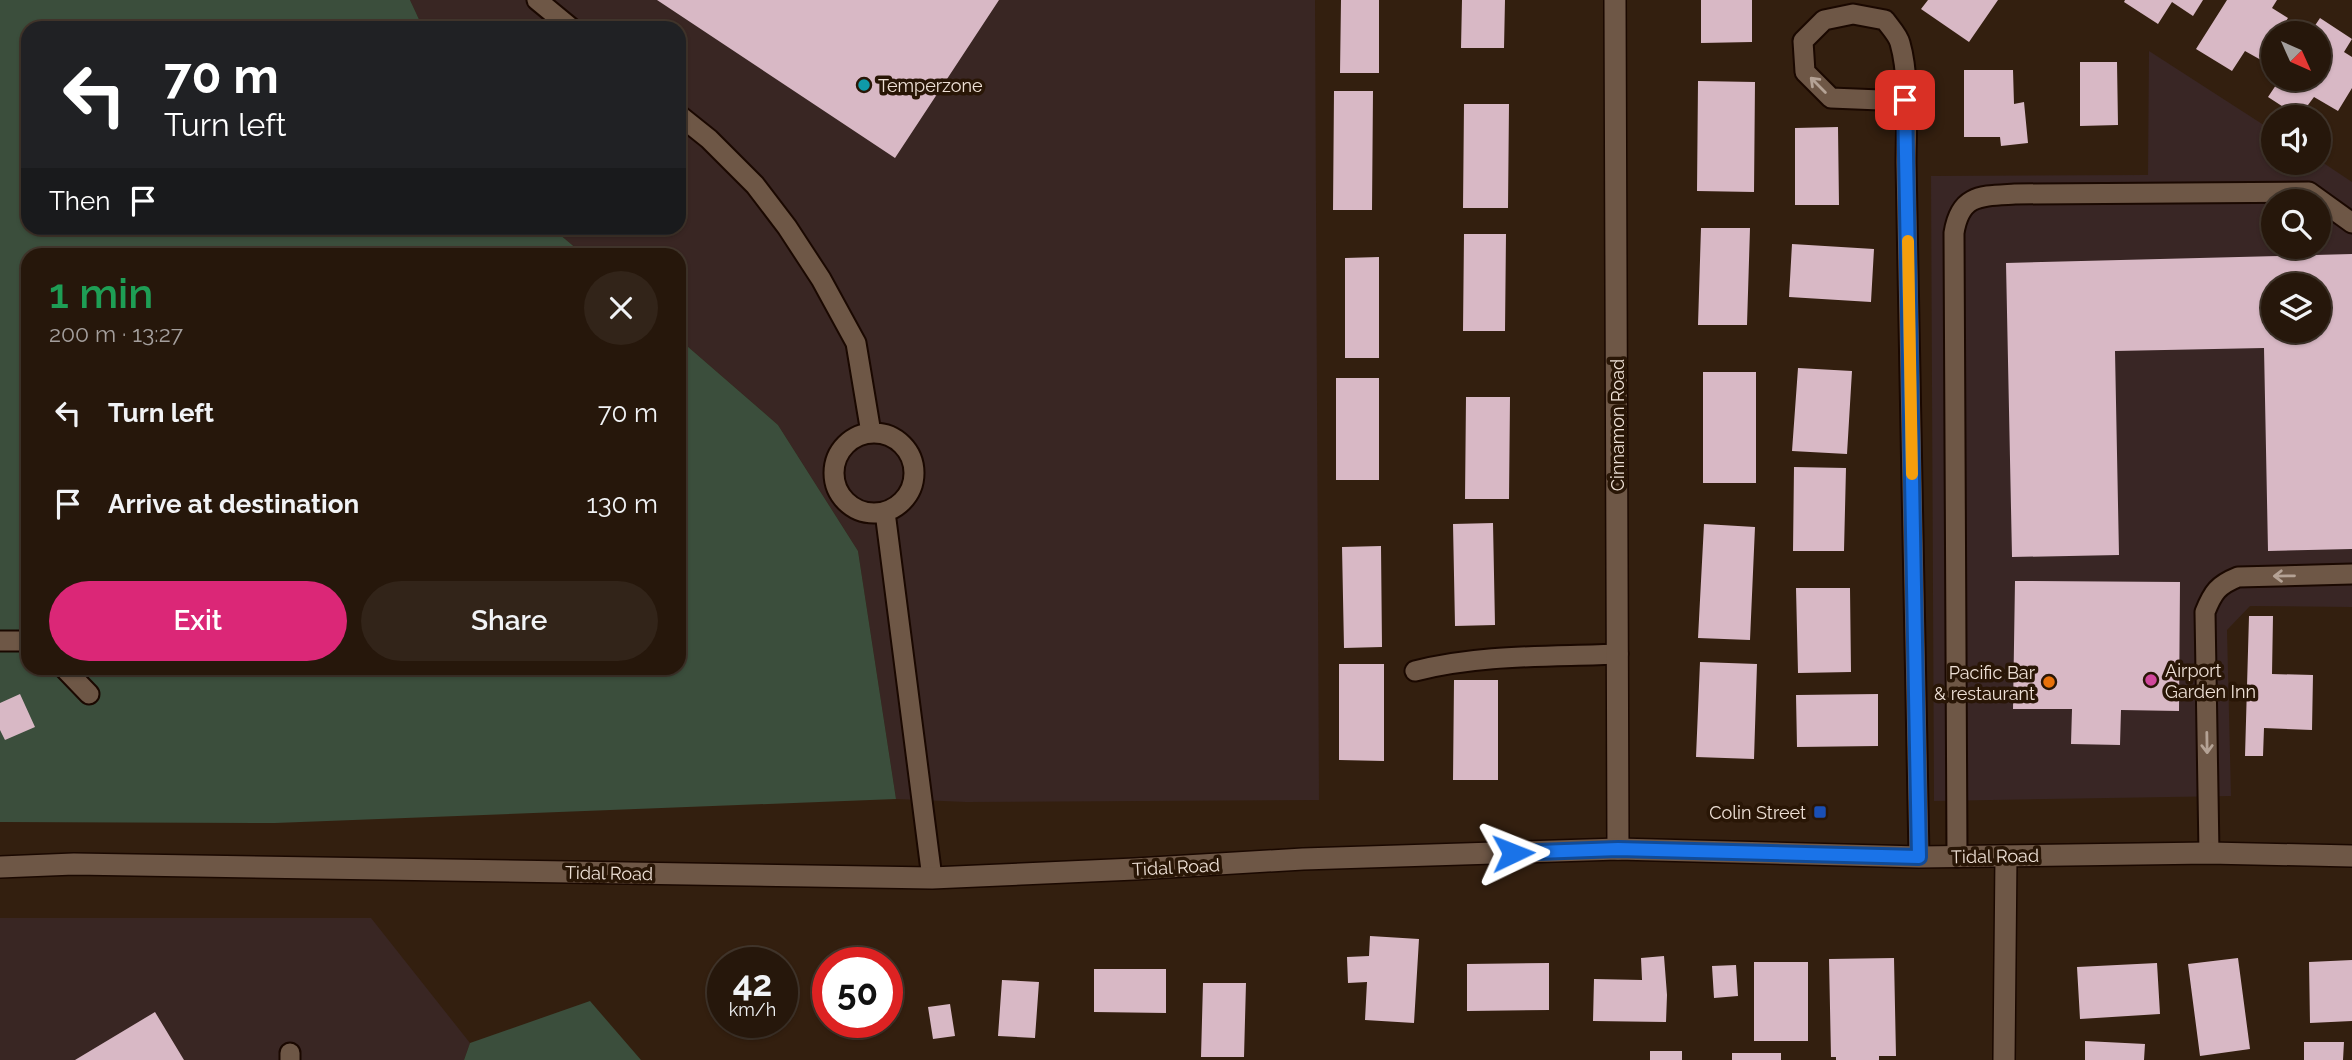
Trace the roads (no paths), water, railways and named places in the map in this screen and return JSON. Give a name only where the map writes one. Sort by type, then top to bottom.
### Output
[{"type":"main road","name":"Cinnamon Road","points":[[1615,0],[1618,849]]},
{"type":"main road","name":"Tidal Road","points":[[0,867],[74,864],[932,878],[1135,870],[1303,859],[1618,849],[1919,857],[2209,853],[2352,856]]},
{"type":"main road","points":[[2004,1060],[2006,856]]},
{"type":"lane","points":[[537,0],[562,21]]},
{"type":"lane","points":[[1905,100],[1831,98],[1805,72],[1803,41],[1824,20],[1853,14],[1885,20],[1900,41],[1905,100],[1919,857]]},
{"type":"lane","points":[[686,121],[709,139],[755,185],[821,279],[856,344],[871,433]]},
{"type":"lane","points":[[1957,857],[1954,233],[1956,218],[1962,207],[1972,199],[2015,194],[2309,192],[2352,223]]},
{"type":"lane","points":[[871,433],[896,440],[906,448],[915,473],[912,486],[897,507],[872,514],[847,503],[839,493],[835,480],[839,454],[848,443],[871,433]]},
{"type":"lane","points":[[885,512],[932,878]]},
{"type":"lane","points":[[2209,853],[2205,612],[2212,594],[2226,582],[2238,577],[2352,574]]},
{"type":"lane","points":[[0,641],[21,641]]},
{"type":"lane","points":[[1415,671],[1446,663],[1480,659],[1618,654]]},
{"type":"lane","points":[[71,675],[89,694]]},
{"type":"place","name":"Temperzone","points":[[864,85]]},
{"type":"place","name":"Airport Garden Inn","points":[[2151,680]]},
{"type":"place","name":"Pacific Bar & restaurant","points":[[2049,682]]},
{"type":"place","name":"Colin Street","points":[[1820,812]]}]
